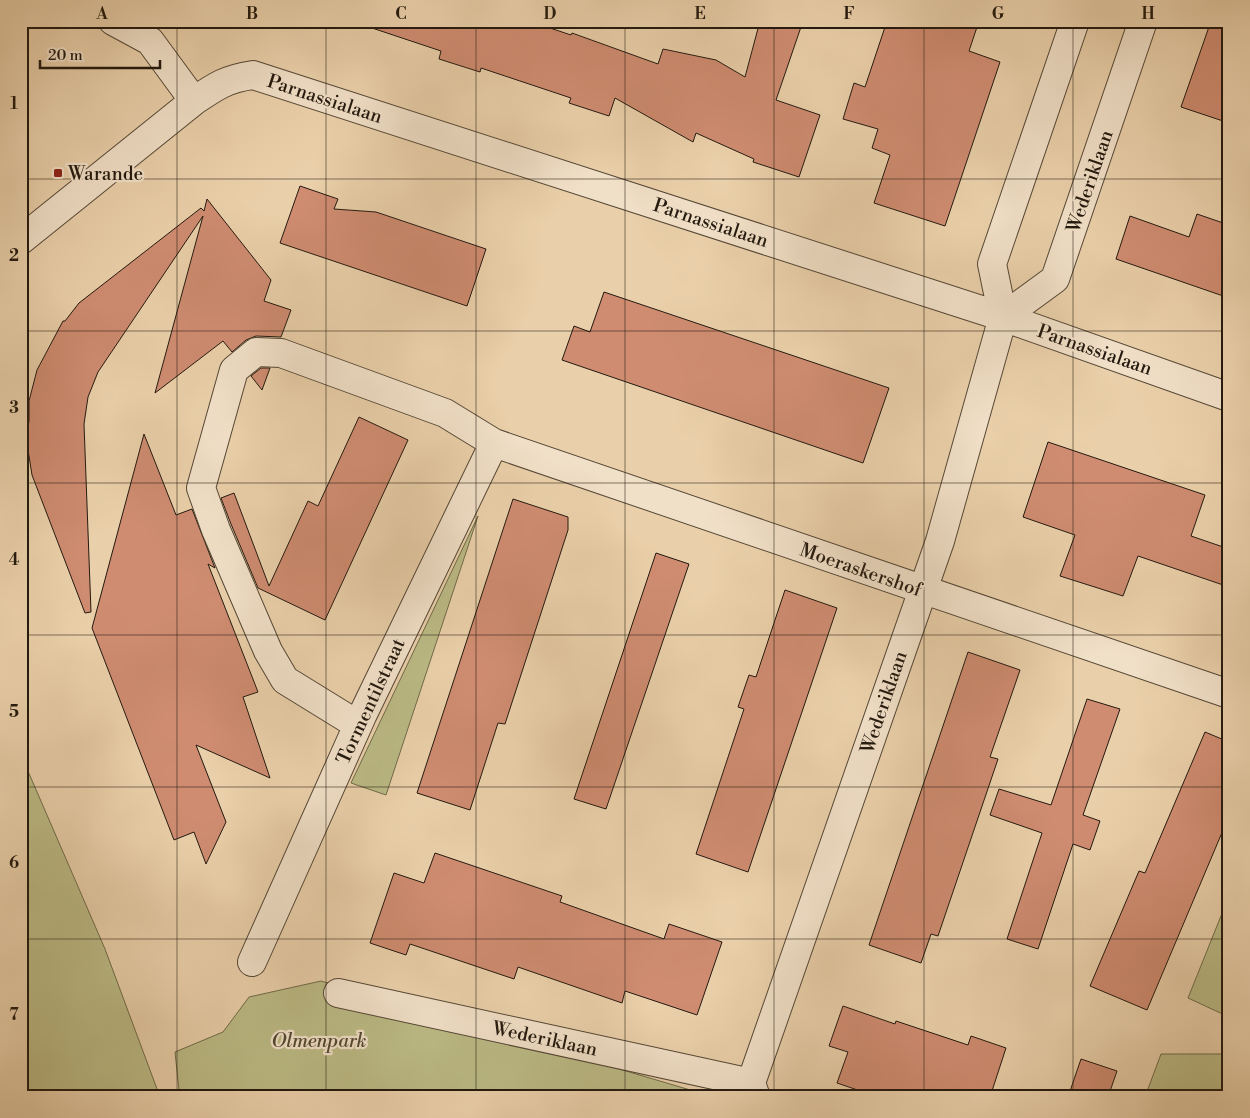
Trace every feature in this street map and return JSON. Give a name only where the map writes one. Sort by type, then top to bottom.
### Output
[{"type":"street","points":[[113,21],[150,41],[194,102]]},
{"type":"street","name":"Wederiklaan","points":[[338,993],[754,1090],[940,541],[1003,317],[992,264],[1075,21]]},
{"type":"street","name":"Wederiklaan","points":[[1003,317],[1055,278],[1143,21]]},
{"type":"street","name":"Parnassialaan","points":[[21,240],[219,84],[235,77],[253,75],[1003,317],[1229,397]]},
{"type":"street","name":"Moeraskershof","points":[[358,725],[285,680],[268,651],[216,530],[201,488],[234,370],[256,352],[281,352],[445,413],[494,443],[1229,694]]},
{"type":"street","name":"Tormentilstraat","points":[[252,962],[358,725],[494,443]]},
{"type":"green space","points":[[478,516],[386,795],[351,783]]},
{"type":"green space","points":[[21,755],[105,949],[160,1097],[21,1097]]},
{"type":"green space","points":[[1227,901],[1229,902],[1229,1017],[1188,998]]},
{"type":"green space","name":"Olmenpark","points":[[321,981],[714,1097],[182,1097],[179,1090],[175,1052],[223,1032],[249,997]]},
{"type":"green space","points":[[1161,1054],[1229,1054],[1229,1097],[1145,1097]]},
{"type":"building","points":[[370,21],[529,21],[571,35],[572,33],[658,64],[663,49],[716,60],[745,77],[760,21],[803,21],[776,100],[820,115],[799,177],[753,162],[754,159],[696,133],[693,142],[615,98],[609,116],[569,103],[571,98],[481,68],[480,72],[439,59],[441,51],[369,27]]},
{"type":"building","points":[[887,21],[979,21],[969,51],[1000,62],[945,226],[874,203],[890,155],[872,148],[878,129],[843,119],[854,83],[865,87]]},
{"type":"building","points":[[1211,21],[1229,21],[1229,123],[1181,107]]},
{"type":"building","points":[[300,186],[338,199],[334,209],[376,212],[486,249],[467,306],[280,243]]},
{"type":"building","points":[[207,199],[271,280],[264,301],[291,310],[281,337],[256,336],[246,340],[232,352],[223,341],[155,393],[203,216],[98,372],[88,397],[84,424],[91,612],[85,613],[32,475],[26,437],[29,421],[29,401],[37,370],[63,321],[79,303],[201,208],[204,211]]},
{"type":"building","points":[[1197,214],[1229,225],[1229,298],[1116,259],[1130,216],[1189,237]]},
{"type":"building","points":[[604,292],[889,388],[863,463],[562,360],[574,326],[590,332]]},
{"type":"building","points":[[261,368],[270,368],[262,390],[251,376]]},
{"type":"building","points":[[359,417],[408,440],[325,620],[258,588],[221,498],[234,493],[269,586],[308,501],[318,506]]},
{"type":"building","points":[[144,434],[176,515],[192,509],[215,568],[208,564],[258,692],[243,697],[270,778],[196,745],[226,822],[206,864],[194,832],[174,840],[92,628]]},
{"type":"building","points":[[1048,442],[1205,495],[1191,536],[1229,549],[1229,587],[1138,556],[1123,596],[1060,576],[1075,535],[1023,517]]},
{"type":"building","points":[[513,499],[568,517],[568,530],[505,724],[498,723],[470,810],[417,793]]},
{"type":"building","points":[[656,553],[689,564],[606,809],[574,799]]},
{"type":"building","points":[[785,590],[837,608],[748,872],[696,854],[744,709],[738,707],[749,675],[756,677]]},
{"type":"building","points":[[968,652],[1020,670],[990,757],[998,759],[938,936],[931,934],[921,963],[869,945]]},
{"type":"building","points":[[1087,699],[1120,709],[1083,815],[1100,821],[1090,850],[1073,844],[1038,949],[1007,939],[1042,833],[990,815],[999,789],[1051,805]]},
{"type":"building","points":[[1205,732],[1229,742],[1229,816],[1147,1010],[1090,986],[1139,871],[1145,873]]},
{"type":"building","points":[[435,853],[562,896],[560,902],[664,939],[669,924],[722,942],[697,1015],[625,991],[622,1003],[518,967],[514,979],[410,944],[406,955],[370,943],[394,873],[424,883]]},
{"type":"building","points":[[843,1006],[895,1024],[896,1021],[968,1045],[971,1036],[1006,1048],[990,1097],[878,1097],[837,1083],[848,1052],[829,1046]]},
{"type":"building","points":[[1081,1059],[1117,1071],[1108,1097],[1068,1097]]},
{"type":"place","name":"Warande","points":[[58,173]]}]
